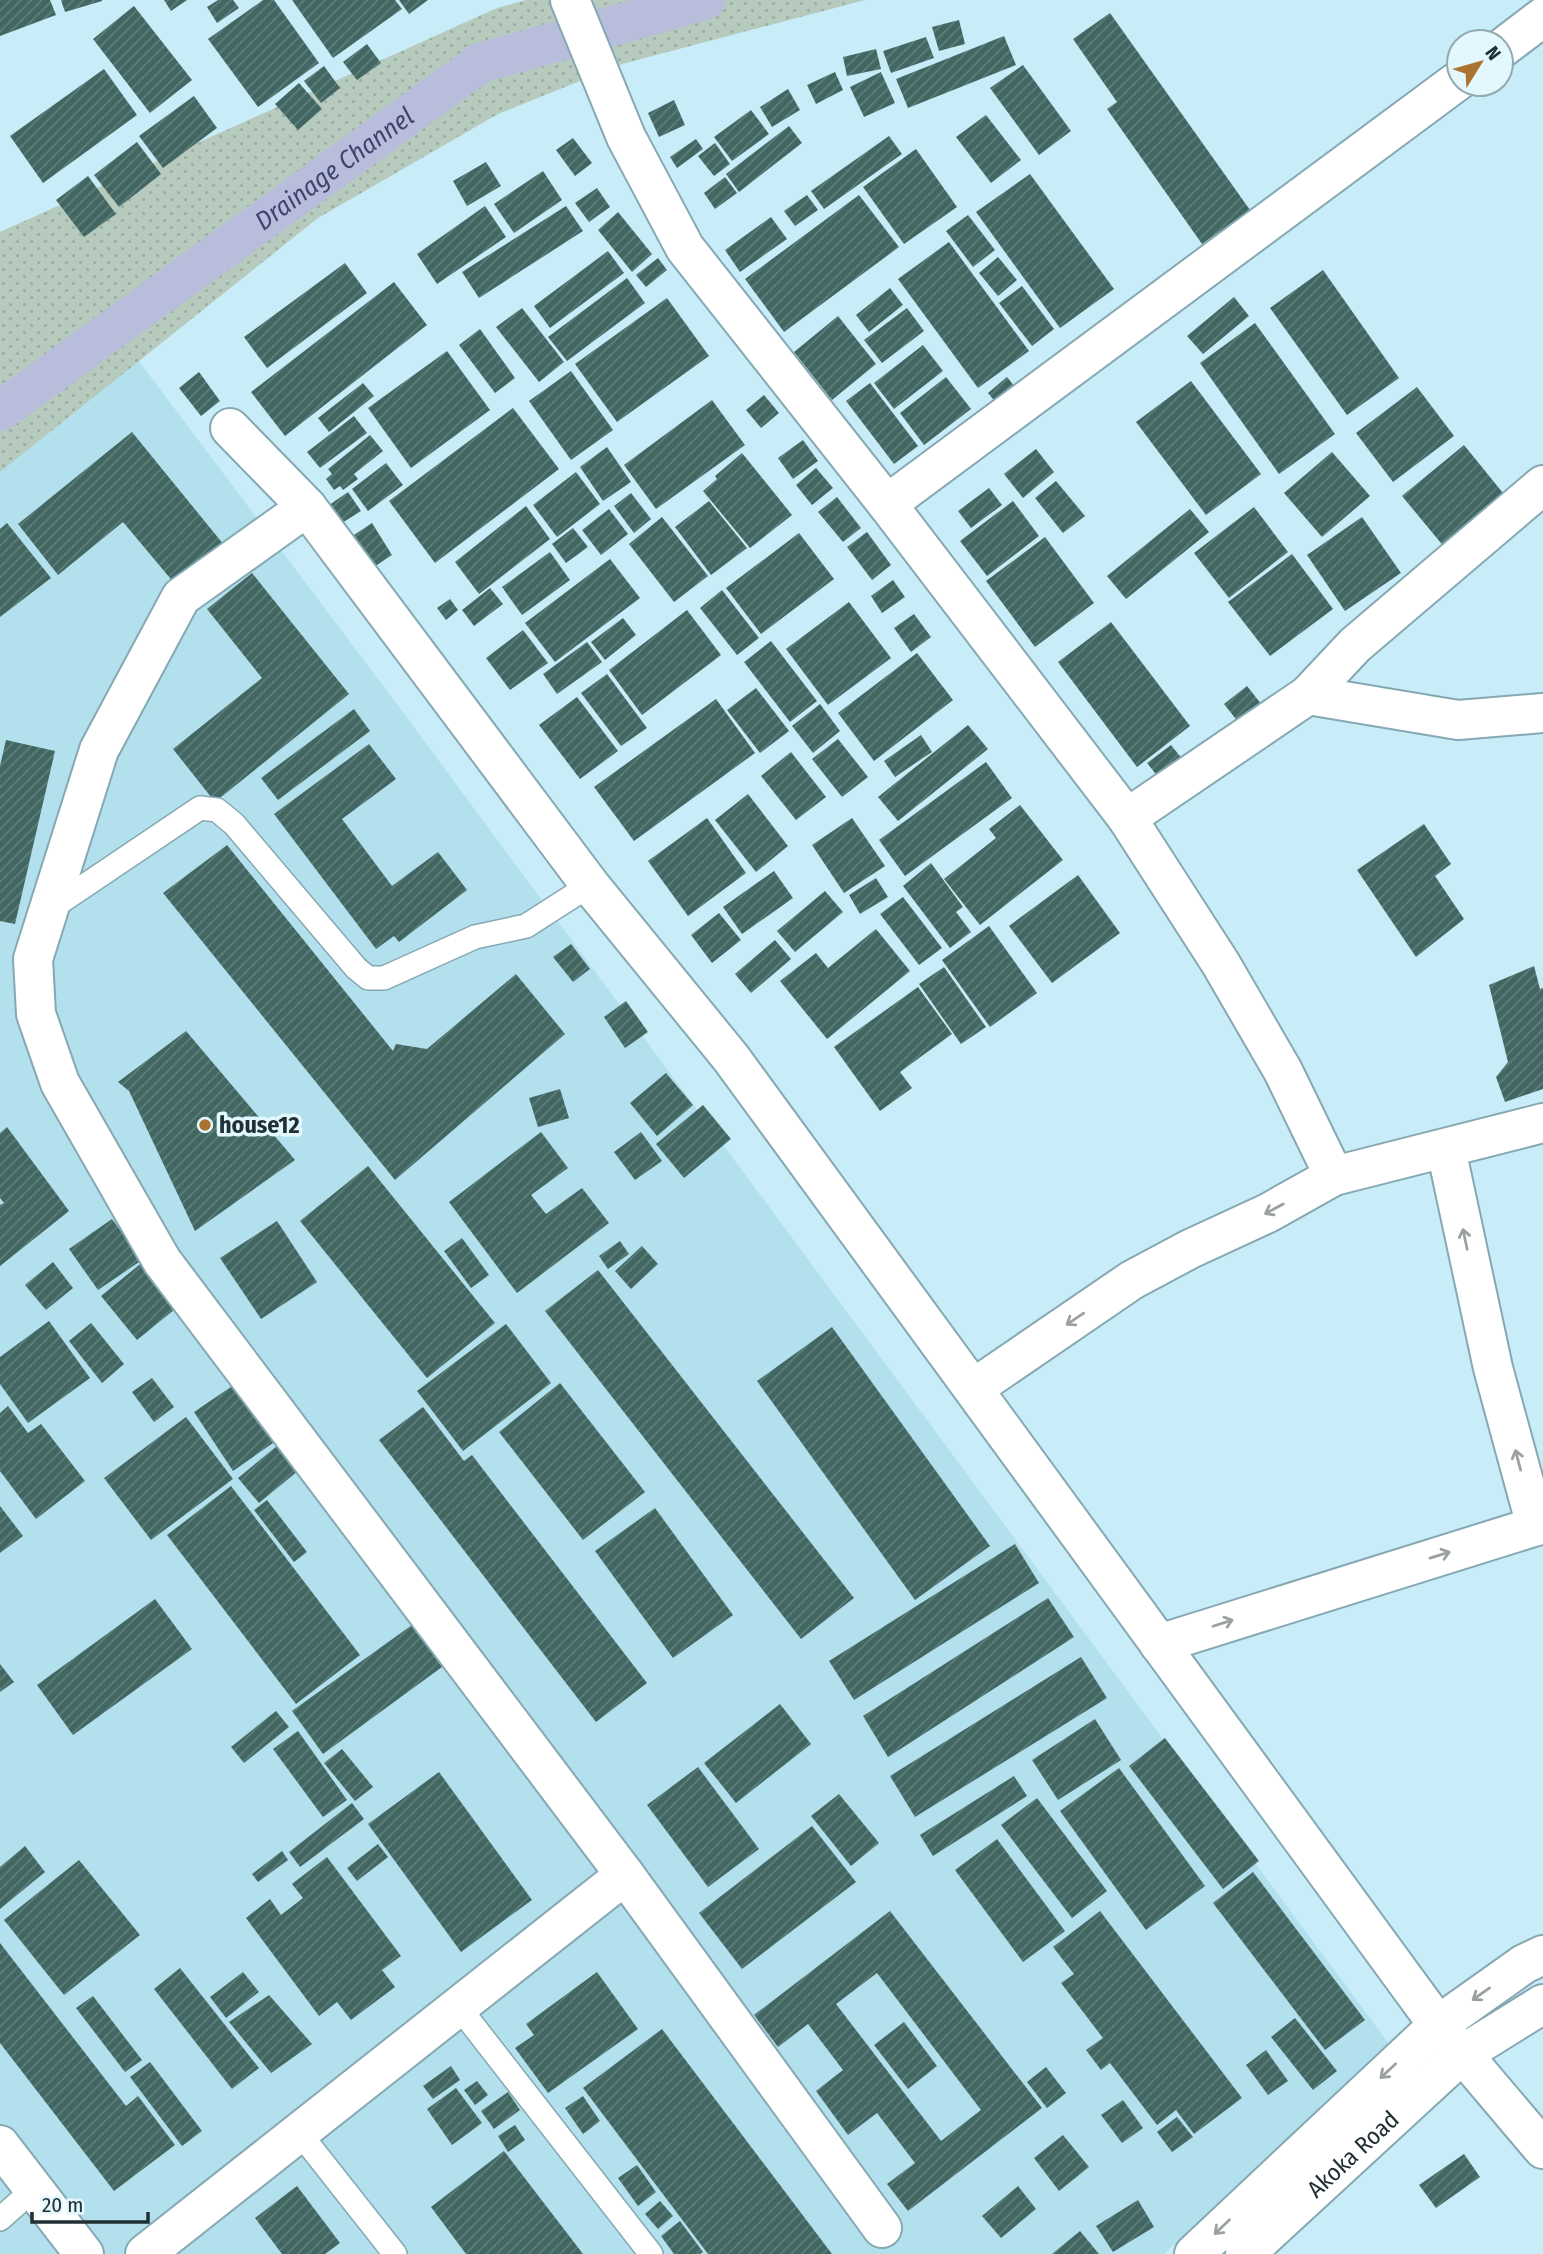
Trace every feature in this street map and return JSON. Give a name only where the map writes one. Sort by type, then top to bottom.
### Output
[{"type":"street","points":[[570,0],[626,137],[685,248],[887,504],[1127,818],[1221,964],[1283,1071],[1334,1176]]},
{"type":"street","points":[[1515,38],[1543,18]]},
{"type":"street","points":[[887,504],[1445,90]]},
{"type":"street","points":[[230,428],[307,507],[590,885],[731,1058],[1438,2025],[1543,2149]]},
{"type":"street","points":[[1127,818],[1308,695],[1355,645],[1543,485]]},
{"type":"street","points":[[307,507],[181,597],[99,750],[47,911],[16,956],[60,1083],[162,1261],[625,1875],[882,2228]]},
{"type":"street","points":[[1308,695],[1458,720],[1543,713]]},
{"type":"street","points":[[974,1388],[1132,1280],[1189,1249],[1268,1213],[1334,1176],[1543,1124]]},
{"type":"street","points":[[1158,1644],[1540,1525],[1493,1368],[1446,1149]]},
{"type":"street","points":[[145,2254],[625,1875]]},
{"type":"street","points":[[1194,2254],[1438,2025],[1534,1959]]},
{"type":"street","name":"Akoka Road","points":[[1245,2254],[1461,2055],[1542,2005]]},
{"type":"street","points":[[0,2145],[84,2254]]},
{"type":"lane","points":[[47,911],[200,808],[217,810],[234,824],[356,968],[368,978],[384,978],[475,937],[526,926],[590,885]]},
{"type":"lane","points":[[458,2006],[651,2254]]},
{"type":"lane","points":[[298,2131],[395,2254]]},
{"type":"lane","points":[[0,2219],[34,2189]]},
{"type":"shaded area","points":[[135,356],[399,707],[1389,2044],[1164,2254],[0,2254],[0,446]]},
{"type":"green space","points":[[526,0],[865,0],[622,64],[498,114],[318,218],[0,472],[0,232],[497,8]]},
{"type":"building","points":[[0,0],[50,0],[56,15],[0,36]]},
{"type":"building","points":[[61,0],[102,0],[102,1],[65,12]]},
{"type":"building","points":[[164,0],[187,0],[171,11]]},
{"type":"building","points":[[218,0],[233,0],[239,8],[217,23],[207,7]]},
{"type":"building","points":[[263,0],[274,0],[319,63],[258,107],[208,39]]},
{"type":"building","points":[[292,0],[395,0],[402,9],[333,58]]},
{"type":"building","points":[[399,0],[428,0],[409,14]]},
{"type":"building","points":[[134,6],[192,80],[150,113],[93,39]]},
{"type":"building","points":[[1110,13],[1250,210],[1202,244],[1107,109],[1117,102],[1073,39]]},
{"type":"building","points":[[959,20],[965,44],[939,51],[932,27]]},
{"type":"building","points":[[1004,36],[1016,65],[908,108],[896,79]]},
{"type":"building","points":[[926,37],[934,58],[891,73],[883,51]]},
{"type":"building","points":[[367,44],[381,63],[357,80],[343,62]]},
{"type":"building","points":[[876,49],[881,69],[847,76],[843,57]]},
{"type":"building","points":[[1023,65],[1071,131],[1039,155],[990,88]]},
{"type":"building","points":[[324,66],[340,88],[321,103],[304,81]]},
{"type":"building","points":[[104,69],[137,115],[43,183],[10,136]]},
{"type":"building","points":[[835,72],[843,90],[816,104],[807,85]]},
{"type":"building","points":[[881,72],[895,103],[864,117],[850,87]]},
{"type":"building","points":[[299,83],[322,109],[298,130],[275,104]]},
{"type":"building","points":[[788,89],[800,110],[772,127],[760,107]]},
{"type":"building","points":[[194,96],[217,128],[163,168],[139,136]]},
{"type":"building","points":[[674,100],[685,125],[659,137],[648,113]]},
{"type":"building","points":[[751,110],[769,134],[732,161],[714,137]]},
{"type":"building","points":[[986,115],[1021,160],[991,183],[956,137]]},
{"type":"building","points":[[789,126],[802,143],[739,192],[726,174]]},
{"type":"building","points":[[889,136],[902,154],[824,209],[811,191]]},
{"type":"building","points":[[573,138],[592,163],[575,176],[556,150]]},
{"type":"building","points":[[696,139],[703,149],[677,168],[670,157]]},
{"type":"building","points":[[137,142],[161,174],[119,207],[94,175]]},
{"type":"building","points":[[715,143],[730,164],[714,176],[698,156]]},
{"type":"building","points":[[916,149],[957,207],[904,244],[863,187]]},
{"type":"building","points":[[486,162],[501,186],[467,206],[453,181]]},
{"type":"building","points":[[543,171],[562,200],[514,233],[494,204]]},
{"type":"building","points":[[1030,174],[1114,289],[1060,328],[976,212]]},
{"type":"building","points":[[88,176],[116,214],[84,237],[56,200]]},
{"type":"building","points":[[725,177],[737,193],[715,209],[704,193]]},
{"type":"building","points":[[597,188],[610,207],[589,222],[575,203]]},
{"type":"building","points":[[807,195],[818,210],[795,226],[784,211]]},
{"type":"building","points":[[859,195],[899,247],[784,332],[745,279]]},
{"type":"building","points":[[485,206],[506,237],[437,284],[417,254]]},
{"type":"building","points":[[566,206],[583,231],[479,298],[462,272]]},
{"type":"building","points":[[618,212],[652,254],[632,272],[598,230]]},
{"type":"building","points":[[968,215],[995,250],[973,267],[946,231]]},
{"type":"building","points":[[771,217],[787,239],[740,272],[725,250]]},
{"type":"building","points":[[949,242],[1029,351],[978,388],[898,279]]},
{"type":"building","points":[[608,251],[624,273],[550,328],[534,306]]},
{"type":"building","points":[[998,257],[1017,280],[998,296],[979,273]]},
{"type":"building","points":[[658,258],[667,270],[646,287],[636,275]]},
{"type":"building","points":[[345,263],[367,293],[267,368],[244,337]]},
{"type":"building","points":[[1323,270],[1399,378],[1347,415],[1270,308]]},
{"type":"building","points":[[627,278],[645,303],[567,361],[548,337]]},
{"type":"building","points":[[394,282],[427,325],[285,436],[251,392]]},
{"type":"building","points":[[1022,286],[1054,329],[1032,346],[999,303]]},
{"type":"building","points":[[890,288],[903,305],[869,332],[856,315]]},
{"type":"building","points":[[1234,297],[1249,316],[1203,354],[1187,336]]},
{"type":"building","points":[[667,298],[709,356],[617,422],[575,364]]},
{"type":"building","points":[[522,308],[564,362],[539,382],[496,327]]},
{"type":"building","points":[[907,308],[924,331],[882,363],[864,340]]},
{"type":"building","points":[[838,316],[876,364],[832,400],[794,352]]},
{"type":"building","points":[[1255,323],[1335,434],[1279,474],[1200,363]]},
{"type":"building","points":[[480,329],[515,378],[495,393],[459,345]]},
{"type":"building","points":[[923,345],[943,371],[894,409],[874,383]]},
{"type":"building","points":[[447,351],[490,410],[411,468],[368,408]]},
{"type":"building","points":[[571,371],[613,430],[571,460],[529,401]]},
{"type":"building","points":[[199,372],[220,401],[201,416],[179,388]]},
{"type":"building","points":[[946,377],[971,409],[924,445],[900,413]]},
{"type":"building","points":[[1007,377],[1020,393],[1001,409],[988,393]]},
{"type":"building","points":[[1191,381],[1261,474],[1206,515],[1136,422]]},
{"type":"building","points":[[363,383],[374,396],[329,432],[318,418]]},
{"type":"building","points":[[870,383],[918,446],[894,464],[846,401]]},
{"type":"building","points":[[1417,387],[1454,436],[1393,482],[1356,433]]},
{"type":"building","points":[[764,395],[779,413],[761,428],[746,410]]},
{"type":"building","points":[[712,400],[745,445],[656,509],[624,465]]},
{"type":"building","points":[[513,408],[559,469],[435,563],[389,501]]},
{"type":"building","points":[[354,416],[367,433],[320,468],[307,452]]},
{"type":"building","points":[[132,432],[224,545],[175,584],[123,522],[58,575],[18,524]]},
{"type":"building","points":[[370,435],[383,451],[354,474],[358,479],[343,490],[340,486],[334,490],[326,479],[332,474],[328,469]]},
{"type":"building","points":[[803,440],[818,461],[793,479],[778,458]]},
{"type":"building","points":[[1464,445],[1507,498],[1445,548],[1402,496]]},
{"type":"building","points":[[607,447],[631,482],[603,501],[580,467]]},
{"type":"building","points":[[1036,449],[1054,472],[1023,498],[1004,474]]},
{"type":"building","points":[[1332,452],[1370,496],[1322,537],[1284,493]]},
{"type":"building","points":[[742,453],[792,515],[750,548],[703,491],[717,479],[715,476]]},
{"type":"building","points":[[386,463],[403,485],[368,511],[352,489]]},
{"type":"building","points":[[816,468],[833,488],[812,505],[796,485]]},
{"type":"building","points":[[576,472],[600,504],[557,537],[533,505]]},
{"type":"building","points":[[1056,481],[1085,516],[1063,533],[1035,498]]},
{"type":"building","points":[[989,488],[1002,505],[971,528],[958,511]]},
{"type":"building","points":[[348,492],[361,511],[334,528],[322,510]]},
{"type":"building","points":[[631,493],[651,519],[634,533],[614,506]]},
{"type":"building","points":[[837,497],[861,528],[843,542],[818,512]]},
{"type":"building","points":[[709,501],[747,548],[711,575],[675,527]]},
{"type":"building","points":[[1013,501],[1039,536],[987,576],[960,541]]},
{"type":"building","points":[[526,506],[550,539],[479,594],[455,562]]},
{"type":"building","points":[[1254,507],[1288,552],[1229,598],[1194,553]]},
{"type":"building","points":[[609,509],[628,534],[601,555],[582,530]]},
{"type":"building","points":[[1190,509],[1209,532],[1126,599],[1107,576]]},
{"type":"building","points":[[662,517],[708,576],[674,602],[629,544]]},
{"type":"building","points":[[1362,517],[1401,573],[1345,611],[1307,555]]},
{"type":"building","points":[[7,523],[51,578],[0,617],[0,529]]},
{"type":"building","points":[[372,523],[392,555],[368,571],[348,539]]},
{"type":"building","points":[[573,528],[588,547],[566,563],[552,544]]},
{"type":"building","points":[[867,532],[891,565],[872,580],[847,547]]},
{"type":"building","points":[[799,533],[834,579],[761,634],[726,588]]},
{"type":"building","points":[[1045,537],[1094,603],[1035,647],[986,581]]},
{"type":"building","points":[[550,552],[570,580],[522,615],[502,587]]},
{"type":"building","points":[[1292,554],[1333,609],[1270,656],[1228,602]]},
{"type":"building","points":[[610,559],[640,598],[555,662],[525,623]]},
{"type":"building","points":[[252,573],[349,694],[215,802],[173,749],[262,678],[207,609]]},
{"type":"building","points":[[893,580],[905,597],[882,613],[871,596]]},
{"type":"building","points":[[490,588],[503,604],[474,626],[462,610]]},
{"type":"building","points":[[722,590],[759,638],[737,655],[700,608]]},
{"type":"building","points":[[450,599],[458,610],[446,620],[437,608]]},
{"type":"building","points":[[849,602],[891,658],[828,705],[786,649]]},
{"type":"building","points":[[687,610],[721,655],[642,715],[609,670]]},
{"type":"building","points":[[914,614],[931,637],[911,652],[894,628]]},
{"type":"building","points":[[623,618],[636,635],[605,660],[591,642]]},
{"type":"building","points":[[1111,622],[1190,726],[1137,767],[1058,662]]},
{"type":"building","points":[[523,630],[548,663],[510,690],[486,658]]},
{"type":"building","points":[[771,641],[817,701],[790,722],[744,662]]},
{"type":"building","points":[[587,642],[602,662],[557,694],[543,674]]},
{"type":"building","points":[[917,653],[953,700],[874,761],[838,713]]},
{"type":"building","points":[[607,674],[647,728],[621,746],[581,693]]},
{"type":"building","points":[[1247,686],[1269,714],[1246,732],[1224,704]]},
{"type":"building","points":[[756,688],[789,731],[760,753],[727,710]]},
{"type":"building","points":[[577,697],[618,751],[580,779],[539,725]]},
{"type":"building","points":[[716,699],[755,753],[634,841],[594,787]]},
{"type":"building","points":[[820,704],[840,731],[813,753],[792,726]]},
{"type":"building","points":[[354,709],[370,731],[278,800],[261,778]]},
{"type":"building","points":[[968,725],[988,749],[898,821],[878,797]]},
{"type":"building","points":[[921,735],[932,752],[895,777],[884,761]]},
{"type":"building","points":[[838,739],[868,777],[842,797],[812,759]]},
{"type":"building","points":[[6,740],[55,751],[15,924],[0,921],[0,766]]},
{"type":"building","points":[[369,744],[396,779],[342,819],[392,886],[438,852],[467,890],[399,942],[394,936],[376,949],[274,814]]},
{"type":"building","points":[[1171,745],[1183,760],[1159,778],[1147,763]]},
{"type":"building","points":[[791,752],[826,797],[796,820],[761,776]]},
{"type":"building","points":[[986,762],[1012,798],[905,876],[879,840]]},
{"type":"building","points":[[748,794],[788,846],[756,872],[715,820]]},
{"type":"building","points":[[1020,805],[1063,860],[980,925],[944,879],[996,838],[989,829]]},
{"type":"building","points":[[707,818],[746,873],[688,916],[648,861]]},
{"type":"building","points":[[852,818],[885,866],[844,893],[812,845]]},
{"type":"building","points":[[1424,824],[1451,864],[1435,876],[1464,919],[1416,957],[1357,870]]},
{"type":"building","points":[[227,845],[393,1051],[396,1044],[427,1049],[516,974],[565,1034],[395,1180],[163,893]]},
{"type":"building","points":[[931,863],[963,907],[956,912],[971,932],[950,948],[903,886]]},
{"type":"building","points":[[774,871],[793,898],[742,934],[723,907]]},
{"type":"building","points":[[1078,875],[1120,933],[1052,983],[1009,926]]},
{"type":"building","points":[[876,878],[888,897],[860,914],[849,895]]},
{"type":"building","points":[[825,891],[843,912],[795,952],[777,931]]},
{"type":"building","points":[[903,897],[942,948],[919,965],[880,914]]},
{"type":"building","points":[[719,913],[741,940],[712,963],[691,935]]},
{"type":"building","points":[[989,926],[1037,993],[990,1027],[942,960]]},
{"type":"building","points":[[876,929],[910,971],[827,1039],[780,981],[816,953],[828,968]]},
{"type":"building","points":[[775,940],[791,959],[751,993],[735,974]]},
{"type":"building","points":[[571,944],[590,969],[573,982],[553,957]]},
{"type":"building","points":[[1534,966],[1540,989],[1543,988],[1543,1089],[1505,1102],[1496,1077],[1508,1062],[1489,985]]},
{"type":"building","points":[[944,967],[986,1027],[961,1044],[919,984]]},
{"type":"building","points":[[918,987],[952,1034],[900,1072],[912,1088],[880,1111],[834,1047]]},
{"type":"building","points":[[626,1001],[648,1032],[625,1048],[604,1017]]},
{"type":"building","name":"house12","points":[[186,1031],[295,1160],[195,1231],[129,1091],[118,1082]]},
{"type":"building","points":[[666,1073],[693,1105],[657,1136],[630,1103]]},
{"type":"building","points":[[560,1089],[569,1118],[538,1127],[529,1098]]},
{"type":"building","points":[[703,1105],[731,1139],[684,1178],[656,1144]]},
{"type":"building","points":[[7,1127],[69,1211],[0,1266],[0,1205],[4,1203],[0,1198],[0,1133]]},
{"type":"building","points":[[541,1132],[568,1168],[531,1195],[546,1214],[582,1188],[609,1223],[517,1293],[449,1202]]},
{"type":"building","points":[[641,1132],[662,1161],[635,1180],[614,1152]]},
{"type":"building","points":[[368,1166],[495,1323],[427,1378],[300,1221]]},
{"type":"building","points":[[112,1219],[142,1260],[98,1290],[69,1249]]},
{"type":"building","points":[[277,1221],[317,1282],[261,1319],[220,1258]]},
{"type":"building","points":[[462,1238],[489,1275],[471,1288],[444,1251]]},
{"type":"building","points":[[620,1241],[629,1254],[608,1269],[599,1256]]},
{"type":"building","points":[[642,1246],[658,1264],[631,1289],[615,1271]]},
{"type":"building","points":[[144,1261],[180,1305],[137,1340],[101,1296]]},
{"type":"building","points":[[53,1262],[73,1288],[46,1310],[25,1285]]},
{"type":"building","points":[[598,1270],[854,1598],[801,1639],[545,1311]]},
{"type":"building","points":[[49,1321],[90,1378],[28,1423],[0,1384],[0,1357]]},
{"type":"building","points":[[91,1323],[124,1364],[102,1383],[69,1341]]},
{"type":"building","points":[[506,1324],[551,1383],[463,1451],[417,1391]]},
{"type":"building","points":[[832,1327],[990,1546],[915,1600],[757,1381]]},
{"type":"building","points":[[152,1378],[174,1407],[154,1422],[132,1392]]},
{"type":"building","points":[[244,1378],[283,1436],[233,1471],[194,1412]]},
{"type":"building","points":[[560,1383],[645,1492],[583,1540],[499,1432]]},
{"type":"building","points":[[8,1406],[28,1433],[41,1424],[85,1481],[36,1519],[0,1471],[0,1413]]},
{"type":"building","points":[[423,1407],[464,1461],[472,1455],[647,1683],[596,1722],[379,1440]]},
{"type":"building","points":[[186,1417],[233,1479],[151,1540],[104,1478]]},
{"type":"building","points":[[289,1436],[310,1461],[259,1503],[238,1478]]},
{"type":"building","points":[[231,1486],[360,1655],[296,1704],[167,1535]]},
{"type":"building","points":[[267,1500],[307,1552],[294,1562],[254,1510]]},
{"type":"building","points":[[0,1506],[23,1536],[0,1553]]},
{"type":"building","points":[[655,1508],[733,1615],[673,1658],[595,1551]]},
{"type":"building","points":[[1015,1544],[1039,1583],[854,1700],[829,1661]]},
{"type":"building","points":[[1048,1598],[1074,1637],[888,1757],[863,1716]]},
{"type":"building","points":[[155,1599],[192,1649],[73,1735],[37,1685]]},
{"type":"building","points":[[412,1625],[442,1667],[323,1754],[292,1711]]},
{"type":"building","points":[[1081,1657],[1107,1698],[915,1817],[890,1776]]},
{"type":"building","points":[[0,1664],[14,1682],[0,1692]]},
{"type":"building","points":[[780,1704],[811,1744],[736,1803],[704,1763]]},
{"type":"building","points":[[276,1711],[289,1727],[244,1763],[231,1747]]},
{"type":"building","points":[[1095,1719],[1121,1760],[1058,1800],[1032,1760]]},
{"type":"building","points":[[298,1731],[347,1800],[323,1817],[273,1749]]},
{"type":"building","points":[[1165,1738],[1259,1861],[1223,1889],[1129,1766]]},
{"type":"building","points":[[342,1749],[373,1787],[355,1801],[324,1763]]},
{"type":"building","points":[[698,1767],[759,1849],[708,1887],[647,1805]]},
{"type":"building","points":[[1119,1768],[1205,1886],[1146,1930],[1060,1811]]},
{"type":"building","points":[[439,1772],[532,1900],[461,1952],[368,1824]]},
{"type":"building","points":[[1014,1776],[1027,1796],[933,1856],[920,1835]]},
{"type":"building","points":[[839,1794],[879,1843],[851,1866],[811,1816]]},
{"type":"building","points":[[1037,1798],[1107,1891],[1072,1918],[1001,1825]]},
{"type":"building","points":[[352,1803],[364,1819],[300,1867],[289,1852]]},
{"type":"building","points":[[812,1826],[856,1882],[742,1969],[699,1913]]},
{"type":"building","points":[[997,1839],[1065,1931],[1023,1962],[955,1870]]},
{"type":"building","points":[[378,1844],[388,1857],[357,1881],[347,1868]]},
{"type":"building","points":[[25,1846],[45,1872],[0,1909],[0,1867]]},
{"type":"building","points":[[282,1851],[288,1860],[258,1882],[252,1874]]},
{"type":"building","points":[[327,1857],[401,1956],[382,1970],[395,1987],[351,2020],[337,2002],[319,2016],[246,1918],[270,1899],[281,1915],[303,1898],[292,1884]]},
{"type":"building","points":[[79,1860],[140,1935],[64,1995],[4,1920]]},
{"type":"building","points":[[1253,1872],[1365,2020],[1325,2050],[1213,1903]]},
{"type":"building","points":[[890,1911],[1042,2108],[908,2211],[887,2184],[915,2163],[877,2113],[848,2135],[816,2091],[843,2070],[808,2024],[778,2047],[754,2015]],"holes":[[[877,1973],[981,2110],[941,2141],[836,2004]]]},
{"type":"building","points":[[1100,1911],[1242,2098],[1194,2134],[1176,2110],[1157,2125],[1110,2063],[1101,2070],[1086,2050],[1103,2038],[1061,1983],[1074,1974],[1053,1947]]},
{"type":"building","points":[[0,1943],[126,2106],[138,2096],[175,2145],[114,2191],[0,2043]]},
{"type":"building","points":[[180,1968],[259,2068],[232,2089],[154,1989]]},
{"type":"building","points":[[243,1972],[259,1992],[226,2018],[210,1997]]},
{"type":"building","points":[[597,1972],[638,2029],[548,2093],[515,2048],[534,2035],[526,2024]]},
{"type":"building","points":[[269,1995],[312,2044],[271,2073],[229,2022]]},
{"type":"building","points":[[93,1996],[142,2060],[125,2072],[76,2008]]},
{"type":"building","points":[[1295,2018],[1337,2071],[1313,2090],[1271,2037]]},
{"type":"building","points":[[904,2022],[937,2066],[908,2089],[874,2045]]},
{"type":"building","points":[[662,2029],[832,2254],[708,2254],[583,2088]]},
{"type":"building","points":[[1266,2050],[1288,2081],[1268,2095],[1246,2065]]},
{"type":"building","points":[[150,2062],[202,2131],[182,2146],[130,2077]]},
{"type":"building","points":[[451,2066],[460,2080],[433,2099],[423,2086]]},
{"type":"building","points":[[1046,2067],[1066,2093],[1047,2108],[1027,2082]]},
{"type":"building","points":[[477,2081],[488,2095],[475,2105],[464,2090]]},
{"type":"building","points":[[456,2088],[482,2123],[452,2145],[427,2109]]},
{"type":"building","points":[[508,2092],[520,2110],[494,2129],[481,2111]]},
{"type":"building","points":[[583,2096],[600,2121],[583,2134],[565,2108]]},
{"type":"building","points":[[1123,2100],[1143,2128],[1122,2143],[1101,2115]]},
{"type":"building","points":[[1177,2117],[1193,2137],[1172,2152],[1157,2132]]},
{"type":"building","points":[[515,2125],[525,2140],[508,2152],[498,2136]]},
{"type":"building","points":[[1063,2135],[1089,2167],[1059,2191],[1034,2158]]},
{"type":"building","points":[[504,2151],[583,2254],[466,2254],[431,2207]]},
{"type":"building","points":[[1464,2154],[1480,2177],[1436,2208],[1419,2185]]},
{"type":"building","points":[[637,2165],[656,2192],[638,2206],[618,2178]]},
{"type":"building","points":[[297,2186],[340,2243],[325,2254],[282,2254],[255,2218]]},
{"type":"building","points":[[1018,2186],[1036,2209],[1001,2238],[982,2216]]},
{"type":"building","points":[[1138,2200],[1154,2227],[1113,2252],[1096,2226]]},
{"type":"building","points":[[660,2201],[673,2216],[658,2229],[645,2214]]},
{"type":"building","points":[[680,2221],[703,2252],[674,2254],[661,2236]]},
{"type":"building","points":[[1080,2231],[1099,2254],[1052,2254]]},
{"type":"waterway","name":"Drainage Channel","points":[[0,411],[480,63],[705,0]]},
{"type":"place","name":"house12","points":[[205,1125]]}]
